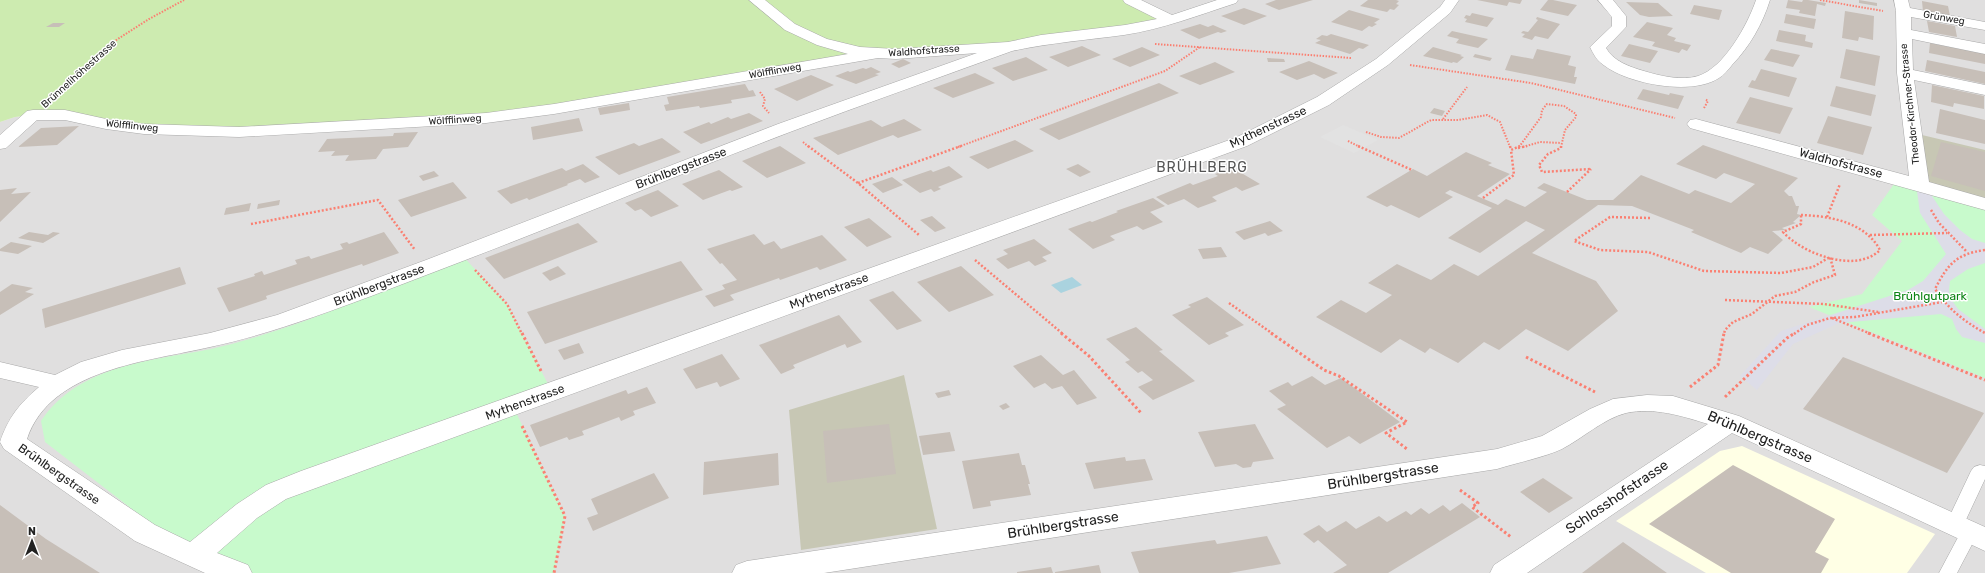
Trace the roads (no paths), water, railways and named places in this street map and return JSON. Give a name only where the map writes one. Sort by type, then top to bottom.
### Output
[{"type":"street","name":"Waldhofstrasse","points":[[756,0],[790,27],[805,35],[841,48],[874,54],[1008,47],[1041,40],[1125,30],[1171,20],[1231,0]]},
{"type":"street","points":[[1130,0],[1171,20]]},
{"type":"street","name":"Mythenstrasse","points":[[193,556],[247,511],[276,492],[311,478],[552,392],[1248,138],[1323,101],[1382,62],[1445,10],[1452,0]]},
{"type":"street","points":[[1605,0],[1619,16],[1619,27],[1598,47],[1599,53],[1618,67],[1646,77],[1687,82],[1704,79],[1715,74],[1743,44],[1756,21],[1763,0]]},
{"type":"street","name":"Grünweg","points":[[1902,9],[1985,26]]},
{"type":"street","name":"Theodor-Kirchner-Strasse","points":[[1902,9],[1905,73],[1920,185]]},
{"type":"street","points":[[1903,33],[1985,49]]},
{"type":"street","name":"Brühlbergstrasse","points":[[237,573],[193,556],[145,533],[34,458],[13,442],[19,424],[36,403],[58,384],[90,368],[130,355],[210,340],[285,320],[460,254],[784,128],[1008,47]]},
{"type":"street","name":"Wölfflinweg","points":[[33,115],[65,115],[106,124],[144,129],[239,132],[486,118],[520,114],[874,54]]},
{"type":"street","points":[[1905,73],[1985,90]]},
{"type":"street","name":"Brünnelihöhestrasse","points":[[0,144],[33,115]]},
{"type":"street","name":"Waldhofstrasse","points":[[1696,124],[1849,165],[1985,204]]},
{"type":"street","points":[[0,370],[58,384]]},
{"type":"street","name":"Brühlbergstrasse","points":[[747,573],[1497,459],[1551,443],[1599,415],[1622,405],[1647,403],[1673,405],[1718,418],[1969,533]]},
{"type":"street","name":"Schlosshofstrasse","points":[[1505,573],[1718,418]]},
{"type":"lane","points":[[1948,573],[1969,533],[1980,471]]},
{"type":"water","points":[[1072,277],[1082,285],[1061,293],[1051,285]]},
{"type":"district","name":"BRÜHLBERG","points":[[1202,167]]},
{"type":"park label","name":"Brühlgutpark","points":[[1930,296]]}]
